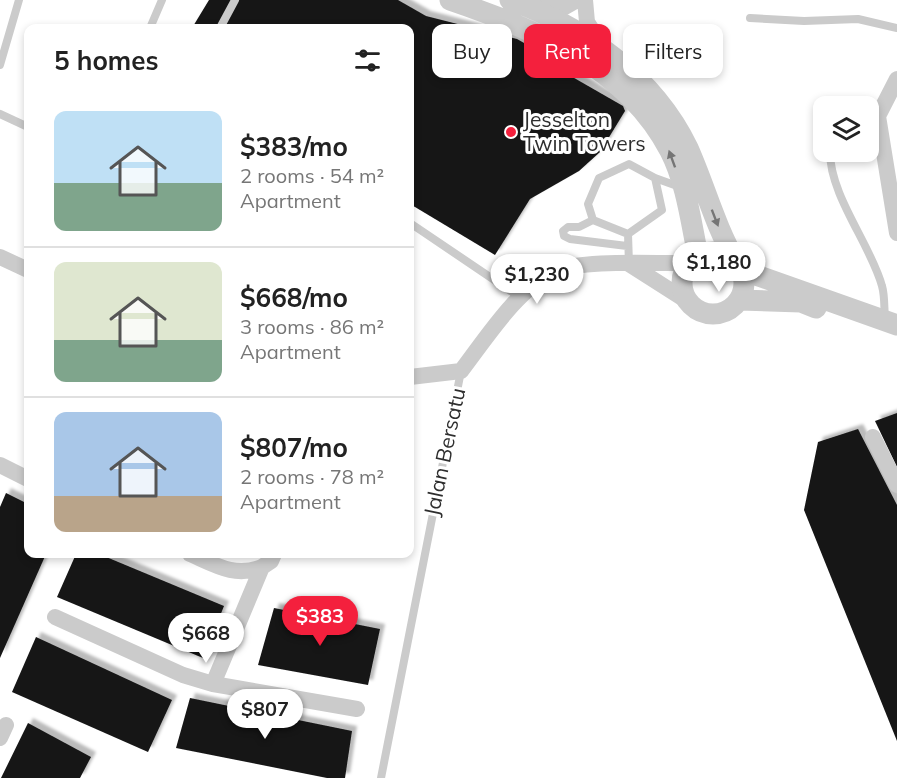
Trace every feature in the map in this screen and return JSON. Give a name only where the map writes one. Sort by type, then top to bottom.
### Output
[{"type":"street","points":[[450,0],[496,15],[558,43],[603,72],[652,121],[671,153],[682,188],[693,260],[682,282],[687,301]]},
{"type":"street","points":[[510,0],[531,7],[561,24]]},
{"type":"street","points":[[531,7],[563,8],[577,0]]},
{"type":"street","points":[[585,0],[588,24]]},
{"type":"street","points":[[611,55],[655,96],[687,148],[724,242],[739,266],[744,280],[740,300],[724,313],[714,315],[694,309],[687,301],[629,264]]},
{"type":"street","points":[[897,79],[878,116],[897,233]]},
{"type":"street","points":[[693,260],[717,252],[739,266],[891,322]]},
{"type":"street","points":[[0,257],[24,268]]},
{"type":"street","name":"Jalan Bersatu","points":[[461,371],[532,284],[557,270],[586,265],[693,260]]},
{"type":"street","points":[[740,300],[801,302],[897,341]]},
{"type":"street","points":[[414,377],[461,371]]},
{"type":"street","points":[[873,437],[897,485]]},
{"type":"street","points":[[0,465],[24,477]]},
{"type":"street","points":[[199,558],[228,571],[242,574],[262,567],[272,558]]},
{"type":"street","points":[[213,684],[262,567]]},
{"type":"street","points":[[55,617],[183,675],[213,684],[357,709]]},
{"type":"lane","points":[[0,65],[19,0]]},
{"type":"lane","points":[[152,24],[162,0]]},
{"type":"lane","points":[[221,24],[235,0]]},
{"type":"lane","points":[[750,18],[804,21],[858,19],[897,28]]},
{"type":"lane","points":[[0,114],[24,125]]},
{"type":"lane","points":[[830,162],[854,227],[882,286],[891,322]]},
{"type":"lane","points":[[593,220],[588,204],[599,178],[629,164],[655,178],[682,188]]},
{"type":"lane","points":[[628,234],[662,210],[655,178]]},
{"type":"lane","points":[[627,246],[564,236],[563,231],[568,227],[579,227],[593,220],[628,234]]},
{"type":"lane","points":[[414,226],[521,298]]},
{"type":"lane","points":[[628,234],[629,264]]},
{"type":"lane","name":"Jalan Bersatu","points":[[381,778],[461,371]]},
{"type":"building","name":"Jesselton Twin Towers","points":[[209,0],[398,0],[426,16],[458,24],[432,24],[432,78],[512,78],[512,38],[524,43],[524,78],[574,78],[623,106],[625,111],[600,152],[579,171],[530,199],[495,255],[414,206],[414,24],[194,24]]},
{"type":"building","points":[[897,413],[897,467],[875,421]]},
{"type":"building","points":[[858,429],[897,505],[897,741],[804,510],[818,442]]},
{"type":"building","points":[[6,493],[24,502],[24,558],[44,558],[0,658],[0,507]]},
{"type":"building","points":[[74,558],[109,558],[224,606],[203,658],[57,597]]},
{"type":"building","points":[[274,608],[380,629],[368,685],[258,665]]},
{"type":"building","points":[[36,637],[172,700],[148,752],[12,692]]},
{"type":"building","points":[[190,698],[352,731],[345,778],[327,778],[176,748]]},
{"type":"building","points":[[28,723],[91,757],[80,778],[1,778]]},
{"type":"place","name":"Jesselton Twin Towers","points":[[511,132]]}]
